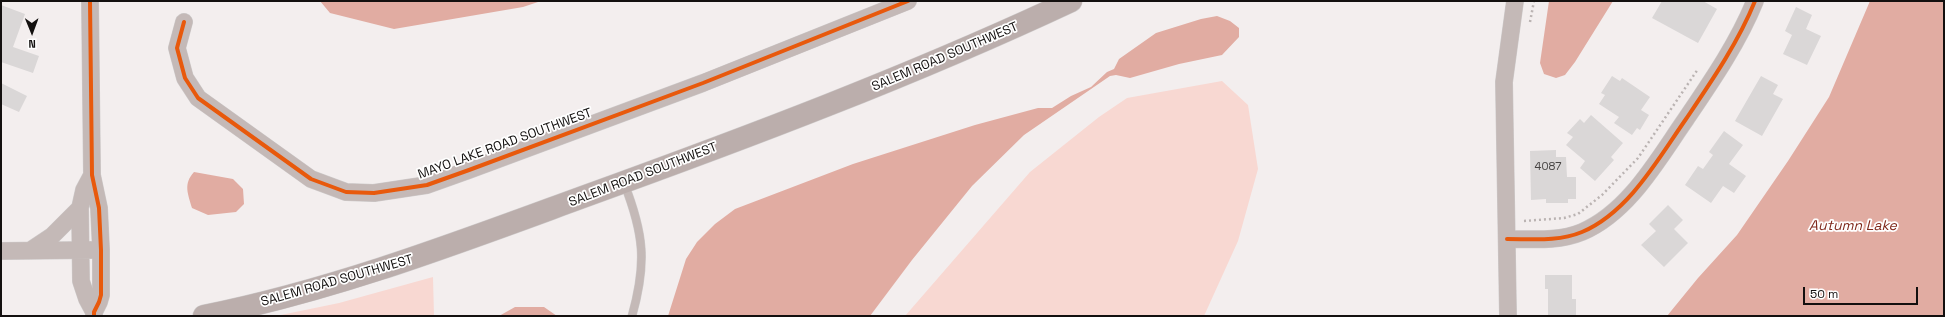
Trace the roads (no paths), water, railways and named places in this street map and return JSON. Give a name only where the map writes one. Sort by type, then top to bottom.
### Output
[{"type":"main road","name":"SALEM ROAD SOUTHWEST","points":[[204,316],[297,294],[382,269],[624,182],[901,76],[984,41],[1071,1]]},
{"type":"street","points":[[90,1],[92,175],[99,208],[101,250],[101,295],[94,314]]},
{"type":"street","name":"MAYO LAKE ROAD SOUTHWEST","points":[[184,22],[177,48],[185,78],[198,98],[311,180],[346,192],[374,193],[427,185],[469,170],[703,83],[908,1]]},
{"type":"street","points":[[1508,316],[1504,82],[1515,1]]},
{"type":"street","points":[[1507,239],[1554,239],[1569,237],[1595,225],[1618,207],[1635,190],[1654,165],[1702,94],[1736,40],[1755,1]]},
{"type":"street","points":[[92,175],[84,190],[80,208],[81,281],[94,314]]},
{"type":"street","points":[[31,250],[52,236],[80,208]]},
{"type":"street","points":[[1,251],[101,250]]},
{"type":"lane","points":[[624,182],[638,219],[642,247],[642,270],[639,291],[632,316]]},
{"type":"water","points":[[320,1],[541,1],[523,7],[394,29],[330,13]]},
{"type":"water","points":[[1549,1],[1613,1],[1575,62],[1565,75],[1556,78],[1544,74],[1540,63]]},
{"type":"water","name":"Autumn Lake","points":[[1870,1],[1944,1],[1944,316],[1667,316],[1698,278],[1737,235],[1788,161],[1829,97]]},
{"type":"water","points":[[1217,16],[1230,21],[1239,28],[1239,37],[1222,55],[1179,64],[1130,78],[1116,75],[1110,76],[1024,135],[972,186],[912,260],[870,316],[668,316],[686,259],[697,242],[715,224],[735,209],[853,164],[975,125],[1038,108],[1052,108],[1071,96],[1091,87],[1107,72],[1114,69],[1119,59],[1156,33],[1201,19]]},
{"type":"water","points":[[194,172],[233,179],[243,189],[244,204],[236,212],[208,215],[192,208],[187,185]]},
{"type":"water","points":[[515,307],[544,307],[557,316],[499,316]]}]
